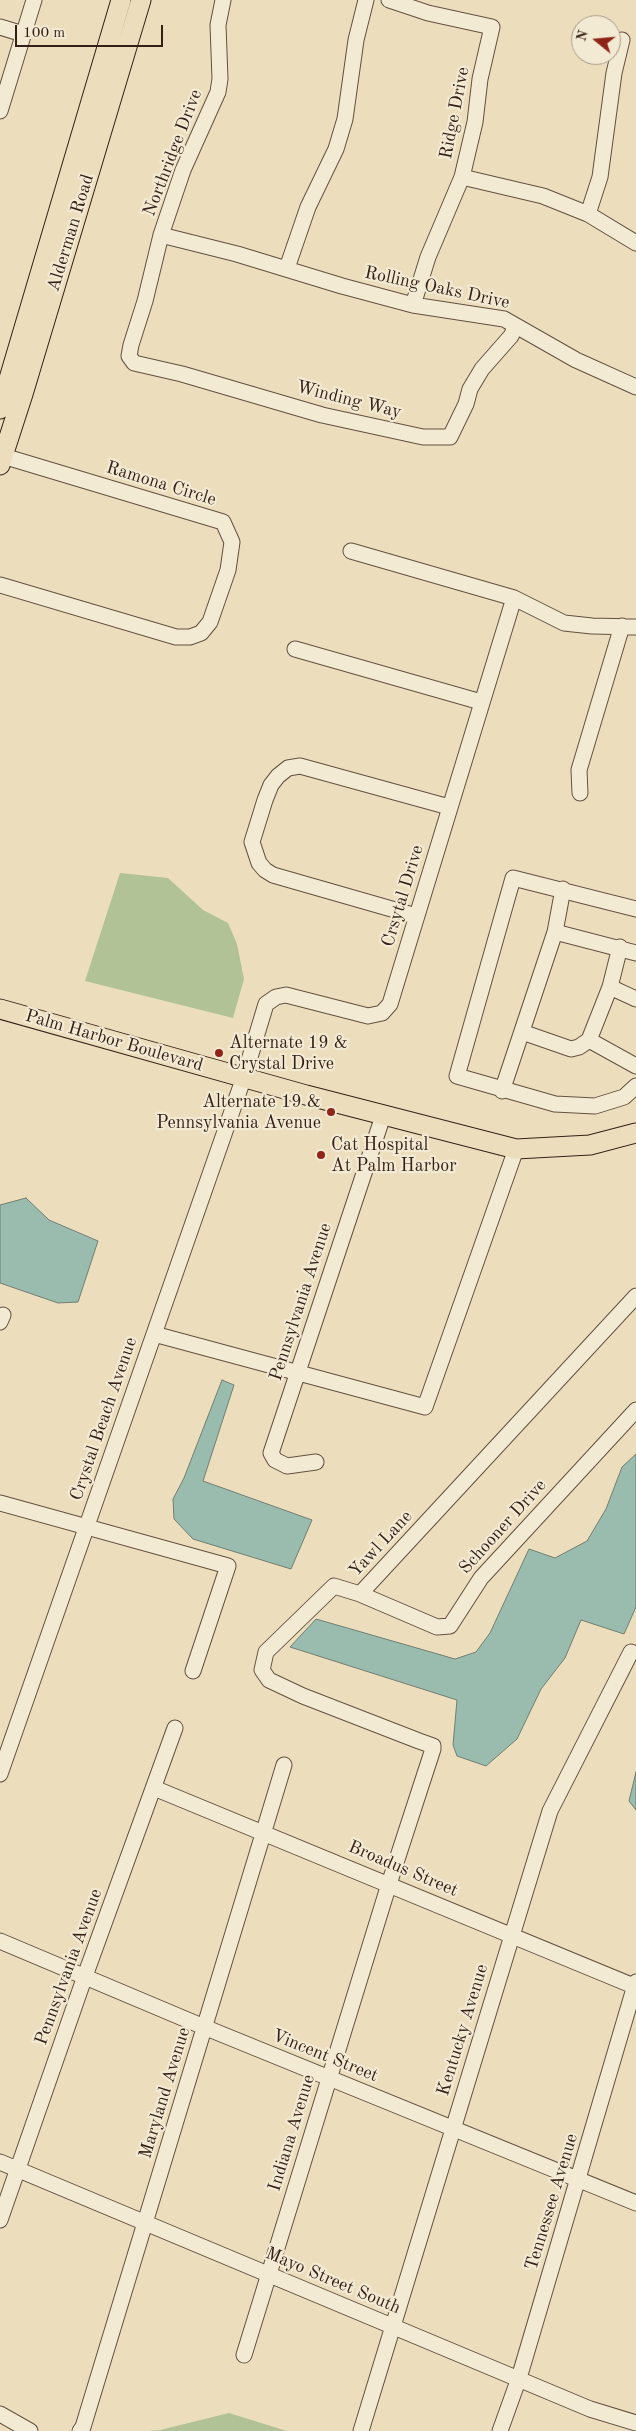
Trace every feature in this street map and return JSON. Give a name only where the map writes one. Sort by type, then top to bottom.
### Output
[{"type":"main road","name":"Alderman Road","points":[[0,409],[121,0]]},
{"type":"main road","name":"Alderman Road","points":[[2,460],[141,0]]},
{"type":"main road","name":"Palm Harbor Boulevard","points":[[0,1009],[383,1116],[516,1149],[590,1145],[636,1133]]},
{"type":"street","points":[[0,111],[34,0]]},
{"type":"street","name":"Northridge Drive","points":[[131,345],[145,301],[161,235],[183,170],[218,92],[220,79],[218,25],[223,0]]},
{"type":"street","points":[[286,268],[308,207],[336,149],[345,119],[356,40],[366,0]]},
{"type":"street","name":"Ridge Drive","points":[[389,0],[428,13],[492,27],[480,79],[475,122],[462,177],[428,257],[413,305]]},
{"type":"street","points":[[0,27],[23,34]]},
{"type":"street","points":[[588,214],[600,177],[614,73],[622,40]]},
{"type":"street","points":[[462,177],[526,191],[588,214],[636,243]]},
{"type":"street","name":"Rolling Oaks Drive","points":[[161,235],[286,268],[342,286],[413,305],[504,319],[576,360],[636,388]]},
{"type":"street","name":"Winding Way","points":[[131,345],[129,356],[134,363],[182,374],[339,419],[423,437],[450,437],[466,404],[470,389],[482,369],[511,336],[516,326]]},
{"type":"street","name":"Ramona Circle","points":[[0,585],[176,637],[190,637],[201,633],[210,622],[228,570],[232,542],[223,522],[2,460]]},
{"type":"street","points":[[351,551],[514,598],[564,623],[592,626],[629,626],[579,770],[580,793]]},
{"type":"street","name":"Crsytal Drive","points":[[244,1077],[266,1004],[276,996],[286,994],[368,1016],[382,1014],[390,1004],[514,598]]},
{"type":"street","points":[[295,648],[481,702]]},
{"type":"street","points":[[416,916],[273,875],[259,863],[252,842],[271,785],[288,768],[300,766],[449,807]]},
{"type":"street","points":[[636,909],[564,889],[513,878],[457,1076],[555,1104],[596,1106],[624,1097],[636,1086]]},
{"type":"street","points":[[502,1090],[554,932],[564,889]]},
{"type":"street","points":[[554,932],[620,947],[636,953]]},
{"type":"street","points":[[522,1032],[571,1048],[579,1047],[589,1040],[610,987],[620,947]]},
{"type":"street","points":[[610,987],[636,999]]},
{"type":"street","points":[[589,1040],[636,1066]]},
{"type":"street","name":"Crystal Beach Avenue","points":[[0,1774],[244,1077]]},
{"type":"street","name":"Pennsylvania Avenue","points":[[316,1462],[286,1466],[276,1460],[271,1453],[383,1116]]},
{"type":"street","points":[[154,1334],[425,1407],[516,1149]]},
{"type":"street","name":"Yawl Lane","points":[[433,1752],[433,1746],[269,1680],[262,1670],[266,1652],[334,1586],[360,1594],[636,1296]]},
{"type":"street","name":"Schooner Drive","points":[[360,1594],[437,1627],[450,1626],[481,1578],[636,1410]]},
{"type":"street","points":[[0,1503],[228,1566],[192,1671]]},
{"type":"street","name":"Kentucky Avenue","points":[[361,2431],[550,1811],[631,1652]]},
{"type":"street","name":"Pennsylvania Avenue","points":[[0,2220],[85,1976],[175,1728]]},
{"type":"street","name":"Indiana Avenue","points":[[244,2355],[328,2078],[433,1752]]},
{"type":"street","name":"Maryland Avenue","points":[[80,2431],[83,2427],[284,1765]]},
{"type":"street","name":"Broadus Street","points":[[154,1788],[635,1985]]},
{"type":"street","name":"Vincent Street","points":[[0,1941],[204,2027],[636,2203]]},
{"type":"street","name":"Tennessee Avenue","points":[[500,2431],[519,2378],[635,1985]]},
{"type":"street","name":"Mayo Street South","points":[[0,2162],[590,2409],[636,2423]]},
{"type":"street","points":[[0,2414],[30,2431]]},
{"type":"shaded area","points":[[120,873],[168,878],[203,910],[228,923],[237,944],[244,979],[233,1018],[85,981]]},
{"type":"shaded area","points":[[26,1198],[49,1220],[98,1241],[78,1302],[58,1303],[0,1283],[0,1205]]},
{"type":"shaded area","points":[[222,1380],[234,1385],[203,1481],[312,1520],[291,1569],[193,1539],[174,1519],[173,1499],[184,1478]]},
{"type":"shaded area","points":[[636,1454],[636,1607],[624,1634],[581,1620],[565,1658],[541,1689],[517,1739],[486,1766],[457,1756],[453,1745],[457,1700],[290,1647],[316,1619],[455,1659],[476,1652],[490,1633],[529,1549],[555,1558],[587,1541],[606,1509],[622,1467]]},
{"type":"shaded area","points":[[636,1772],[636,1810],[629,1801]]},
{"type":"shaded area","points":[[229,2413],[287,2431],[147,2431],[160,2430]]},
{"type":"place","name":"Alternate 19 & Crystal Drive","points":[[219,1053]]},
{"type":"place","name":"Alternate 19 & Pennsylvania Avenue","points":[[331,1112]]},
{"type":"place","name":"Cat Hospital At Palm Harbor","points":[[321,1155]]}]
